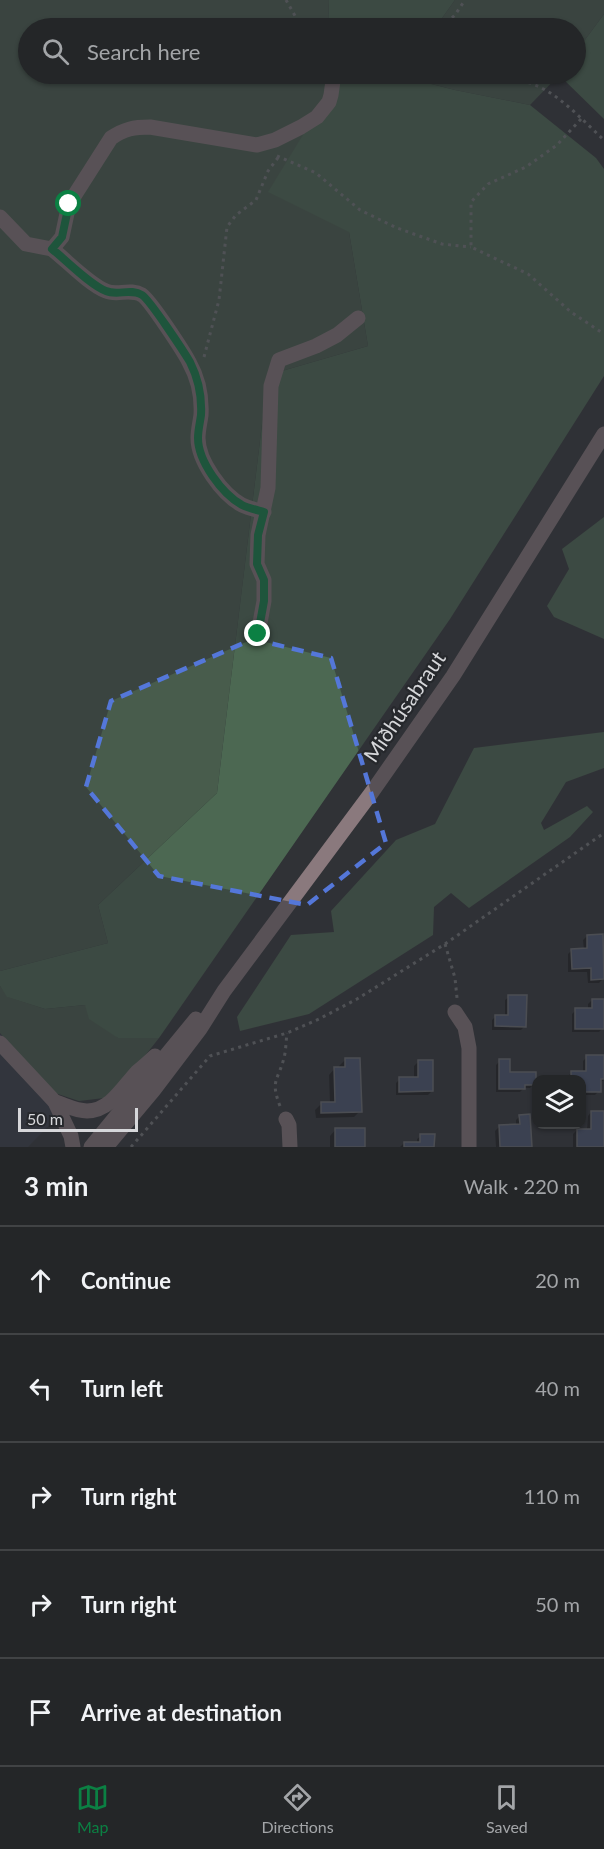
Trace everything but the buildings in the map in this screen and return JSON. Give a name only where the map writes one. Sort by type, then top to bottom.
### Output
[{"type":"street","points":[[52,249],[62,237],[69,204],[111,138],[122,130],[150,127],[257,145],[275,140],[317,117],[328,102],[333,84]]},
{"type":"street","points":[[0,217],[26,244],[52,249],[107,292],[129,291],[142,295],[190,362],[195,375],[199,386],[201,414],[198,440],[205,464],[214,480],[242,505],[264,512]]},
{"type":"street","points":[[258,634],[264,601],[264,580],[257,564],[258,535],[268,488],[271,386],[279,360],[337,335],[358,318]]},
{"type":"street","name":"Miðhúsabraut","points":[[106,1147],[200,1029],[224,992],[358,811],[453,676],[604,434]]},
{"type":"street","name":"Miðhúsabraut","points":[[91,1147],[195,1019],[224,992]]},
{"type":"street","points":[[455,1012],[465,1026],[469,1048],[469,1147]]},
{"type":"street","points":[[55,1102],[88,1111],[101,1108],[114,1100],[160,1051],[183,1034]]},
{"type":"street","points":[[0,1043],[55,1102],[71,1136],[73,1147]]},
{"type":"street","points":[[285,1119],[289,1125],[290,1147]]},
{"type":"path","points":[[286,0],[295,18]]},
{"type":"path","points":[[452,18],[465,0]]},
{"type":"path","points":[[531,84],[560,100],[604,140]]},
{"type":"path","points":[[471,247],[471,202],[488,184],[526,167],[557,145],[581,119]]},
{"type":"path","points":[[257,145],[316,173],[360,210],[397,228],[442,244],[471,247],[528,274],[571,312],[604,334]]},
{"type":"path","points":[[195,375],[202,364],[219,300],[226,227],[236,215],[256,200],[268,171],[286,149]]},
{"type":"path","points":[[130,1147],[210,1056],[287,1033],[357,999],[445,944],[604,833]]},
{"type":"path","points":[[445,944],[455,978],[457,995],[455,1012]]},
{"type":"path","points":[[285,1119],[275,1092],[276,1081],[284,1058],[287,1033]]},
{"type":"highlighted area","points":[[253,639],[331,658],[386,843],[307,905],[159,876],[86,787],[111,701]]},
{"type":"shaded area","points":[[0,1033],[65,1109],[28,1147],[0,1147]]},
{"type":"green space","points":[[0,0],[329,0],[328,18],[18,18],[18,84],[331,84],[349,232],[368,346],[268,375],[217,793],[98,905],[108,943],[0,971]]},
{"type":"green space","points":[[329,0],[455,0],[442,18],[328,18]]},
{"type":"green space","points":[[455,0],[604,0],[604,14],[586,38],[586,18],[442,18]]},
{"type":"green space","points":[[604,14],[604,119],[568,84],[586,84],[586,38]]},
{"type":"green space","points":[[331,84],[431,84],[530,105],[596,158],[604,169],[604,376],[450,619],[159,1038],[118,1038],[89,1019],[85,1005],[45,1009],[7,997],[0,986],[0,971],[108,943],[98,905],[217,793],[268,375],[368,346],[349,232],[268,192],[331,89]]},
{"type":"green space","points":[[431,84],[550,84],[530,105]]},
{"type":"green space","points":[[604,517],[604,639],[554,617],[547,606],[569,569],[562,549]]},
{"type":"green space","points":[[604,732],[604,768],[566,782],[541,823],[544,830],[587,806],[593,812],[570,837],[469,908],[451,893],[434,907],[433,935],[309,1014],[240,1031],[237,1017],[291,935],[334,932],[331,911],[396,840],[435,824],[474,748]]},
{"type":"green space","points":[[0,986],[8,997],[45,1009],[85,1005],[118,1038],[159,1038],[136,1067],[104,1098],[79,1101],[49,1091],[0,1033]]},
{"type":"route","points":[[69,204],[62,237],[52,249],[107,292],[129,291],[142,295],[158,314],[190,362],[199,386],[201,414],[198,440],[205,464],[214,480],[242,505],[264,512],[258,535],[257,564],[264,580],[264,601],[258,634]]}]
